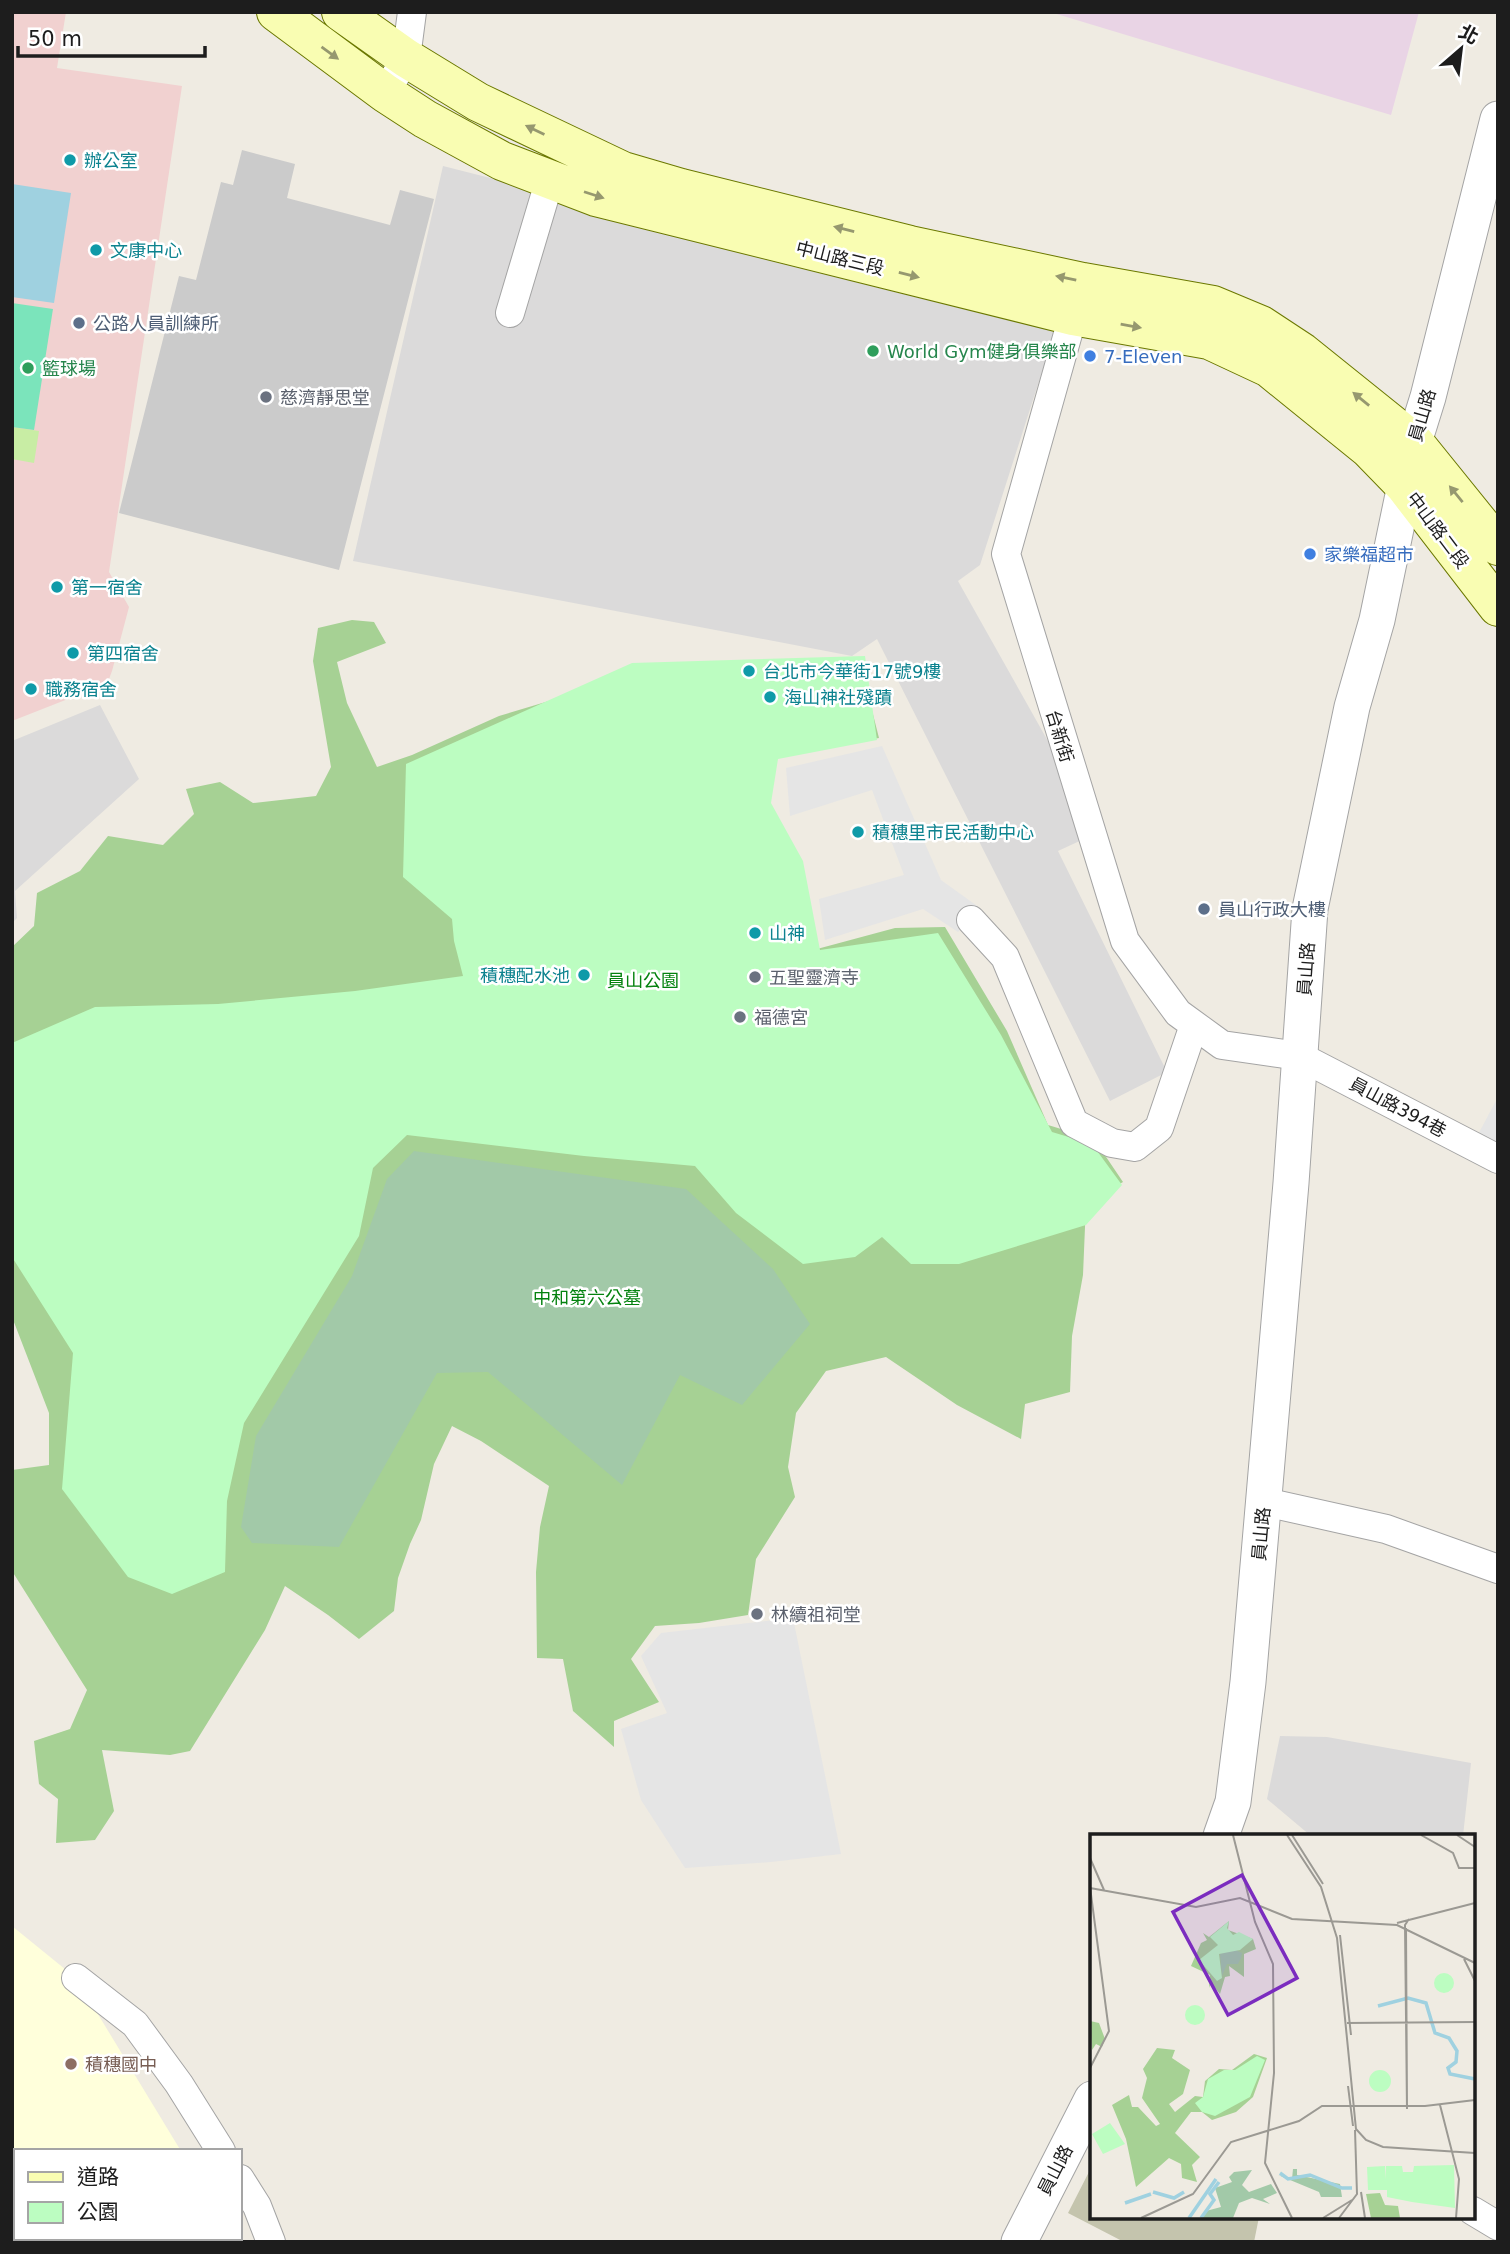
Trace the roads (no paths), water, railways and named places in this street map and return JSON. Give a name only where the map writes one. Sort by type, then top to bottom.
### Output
[{"type":"main road","name":"中山路三段","points":[[276,12],[385,93],[425,119],[502,161],[596,197],[1073,316],[1209,341],[1269,368],[1368,449],[1405,485]]},
{"type":"main road","name":"中山路三段","points":[[341,12],[406,58],[478,102],[623,171],[910,245],[1083,282],[1213,305],[1261,325],[1302,352],[1414,442]]},
{"type":"main road","name":"中山路二段","points":[[1414,442],[1498,546]]},
{"type":"main road","name":"中山路二段","points":[[1405,485],[1498,607]]},
{"type":"street","points":[[385,93],[406,58],[412,12]]},
{"type":"street","name":"員山路","points":[[1222,1834],[1233,1802],[1243,1738],[1291,1183],[1310,909],[1352,707],[1379,608],[1414,442],[1498,119]]},
{"type":"street","points":[[510,313],[550,179]]},
{"type":"street","name":"台新街","points":[[1073,316],[1006,554],[1125,941],[1178,1013],[1222,1045],[1299,1056]]},
{"type":"street","points":[[971,920],[1005,957],[1074,1123],[1112,1143],[1135,1147],[1159,1128],[1194,1025]]},
{"type":"street","name":"員山路394巷","points":[[1299,1056],[1498,1159]]},
{"type":"street","points":[[1265,1502],[1386,1529],[1498,1569]]},
{"type":"street","points":[[76,1978],[141,2031],[220,2149]]},
{"type":"street","name":"員山路","points":[[1019,2242],[1090,2103]]},
{"type":"street","points":[[242,2182],[257,2206],[271,2242]]},
{"type":"street","points":[[1475,2212],[1498,2227]]},
{"type":"water","points":[[12,184],[71,193],[54,303],[12,297]]},
{"type":"place","name":"辦公室","points":[[70,160]]},
{"type":"place","name":"文康中心","points":[[96,250]]},
{"type":"place","name":"公路人員訓練所","points":[[79,323]]},
{"type":"place","name":"World Gym健身俱樂部","points":[[873,351]]},
{"type":"place","name":"7-Eleven","points":[[1090,356]]},
{"type":"place","name":"籃球場","points":[[28,368]]},
{"type":"place","name":"慈濟靜思堂","points":[[266,397]]},
{"type":"place","name":"家樂福超市","points":[[1310,554]]},
{"type":"place","name":"第一宿舍","points":[[57,587]]},
{"type":"place","name":"第四宿舍","points":[[73,653]]},
{"type":"place","name":"台北市今華街17號9樓","points":[[749,671]]},
{"type":"place","name":"職務宿舍","points":[[31,689]]},
{"type":"place","name":"海山神社殘蹟","points":[[770,697]]},
{"type":"place","name":"積穗里市民活動中心","points":[[858,832]]},
{"type":"place","name":"員山行政大樓","points":[[1204,909]]},
{"type":"place","name":"山神","points":[[755,933]]},
{"type":"place","name":"積穗配水池","points":[[584,975]]},
{"type":"place","name":"五聖靈濟寺","points":[[755,977]]},
{"type":"place","name":"福德宮","points":[[740,1017]]},
{"type":"place","name":"林續祖祠堂","points":[[757,1614]]},
{"type":"place","name":"積穗國中","points":[[71,2064]]},
{"type":"park label","name":"員山公園","points":[[643,980]]},
{"type":"park label","name":"中和第六公墓","points":[[587,1297]]}]
